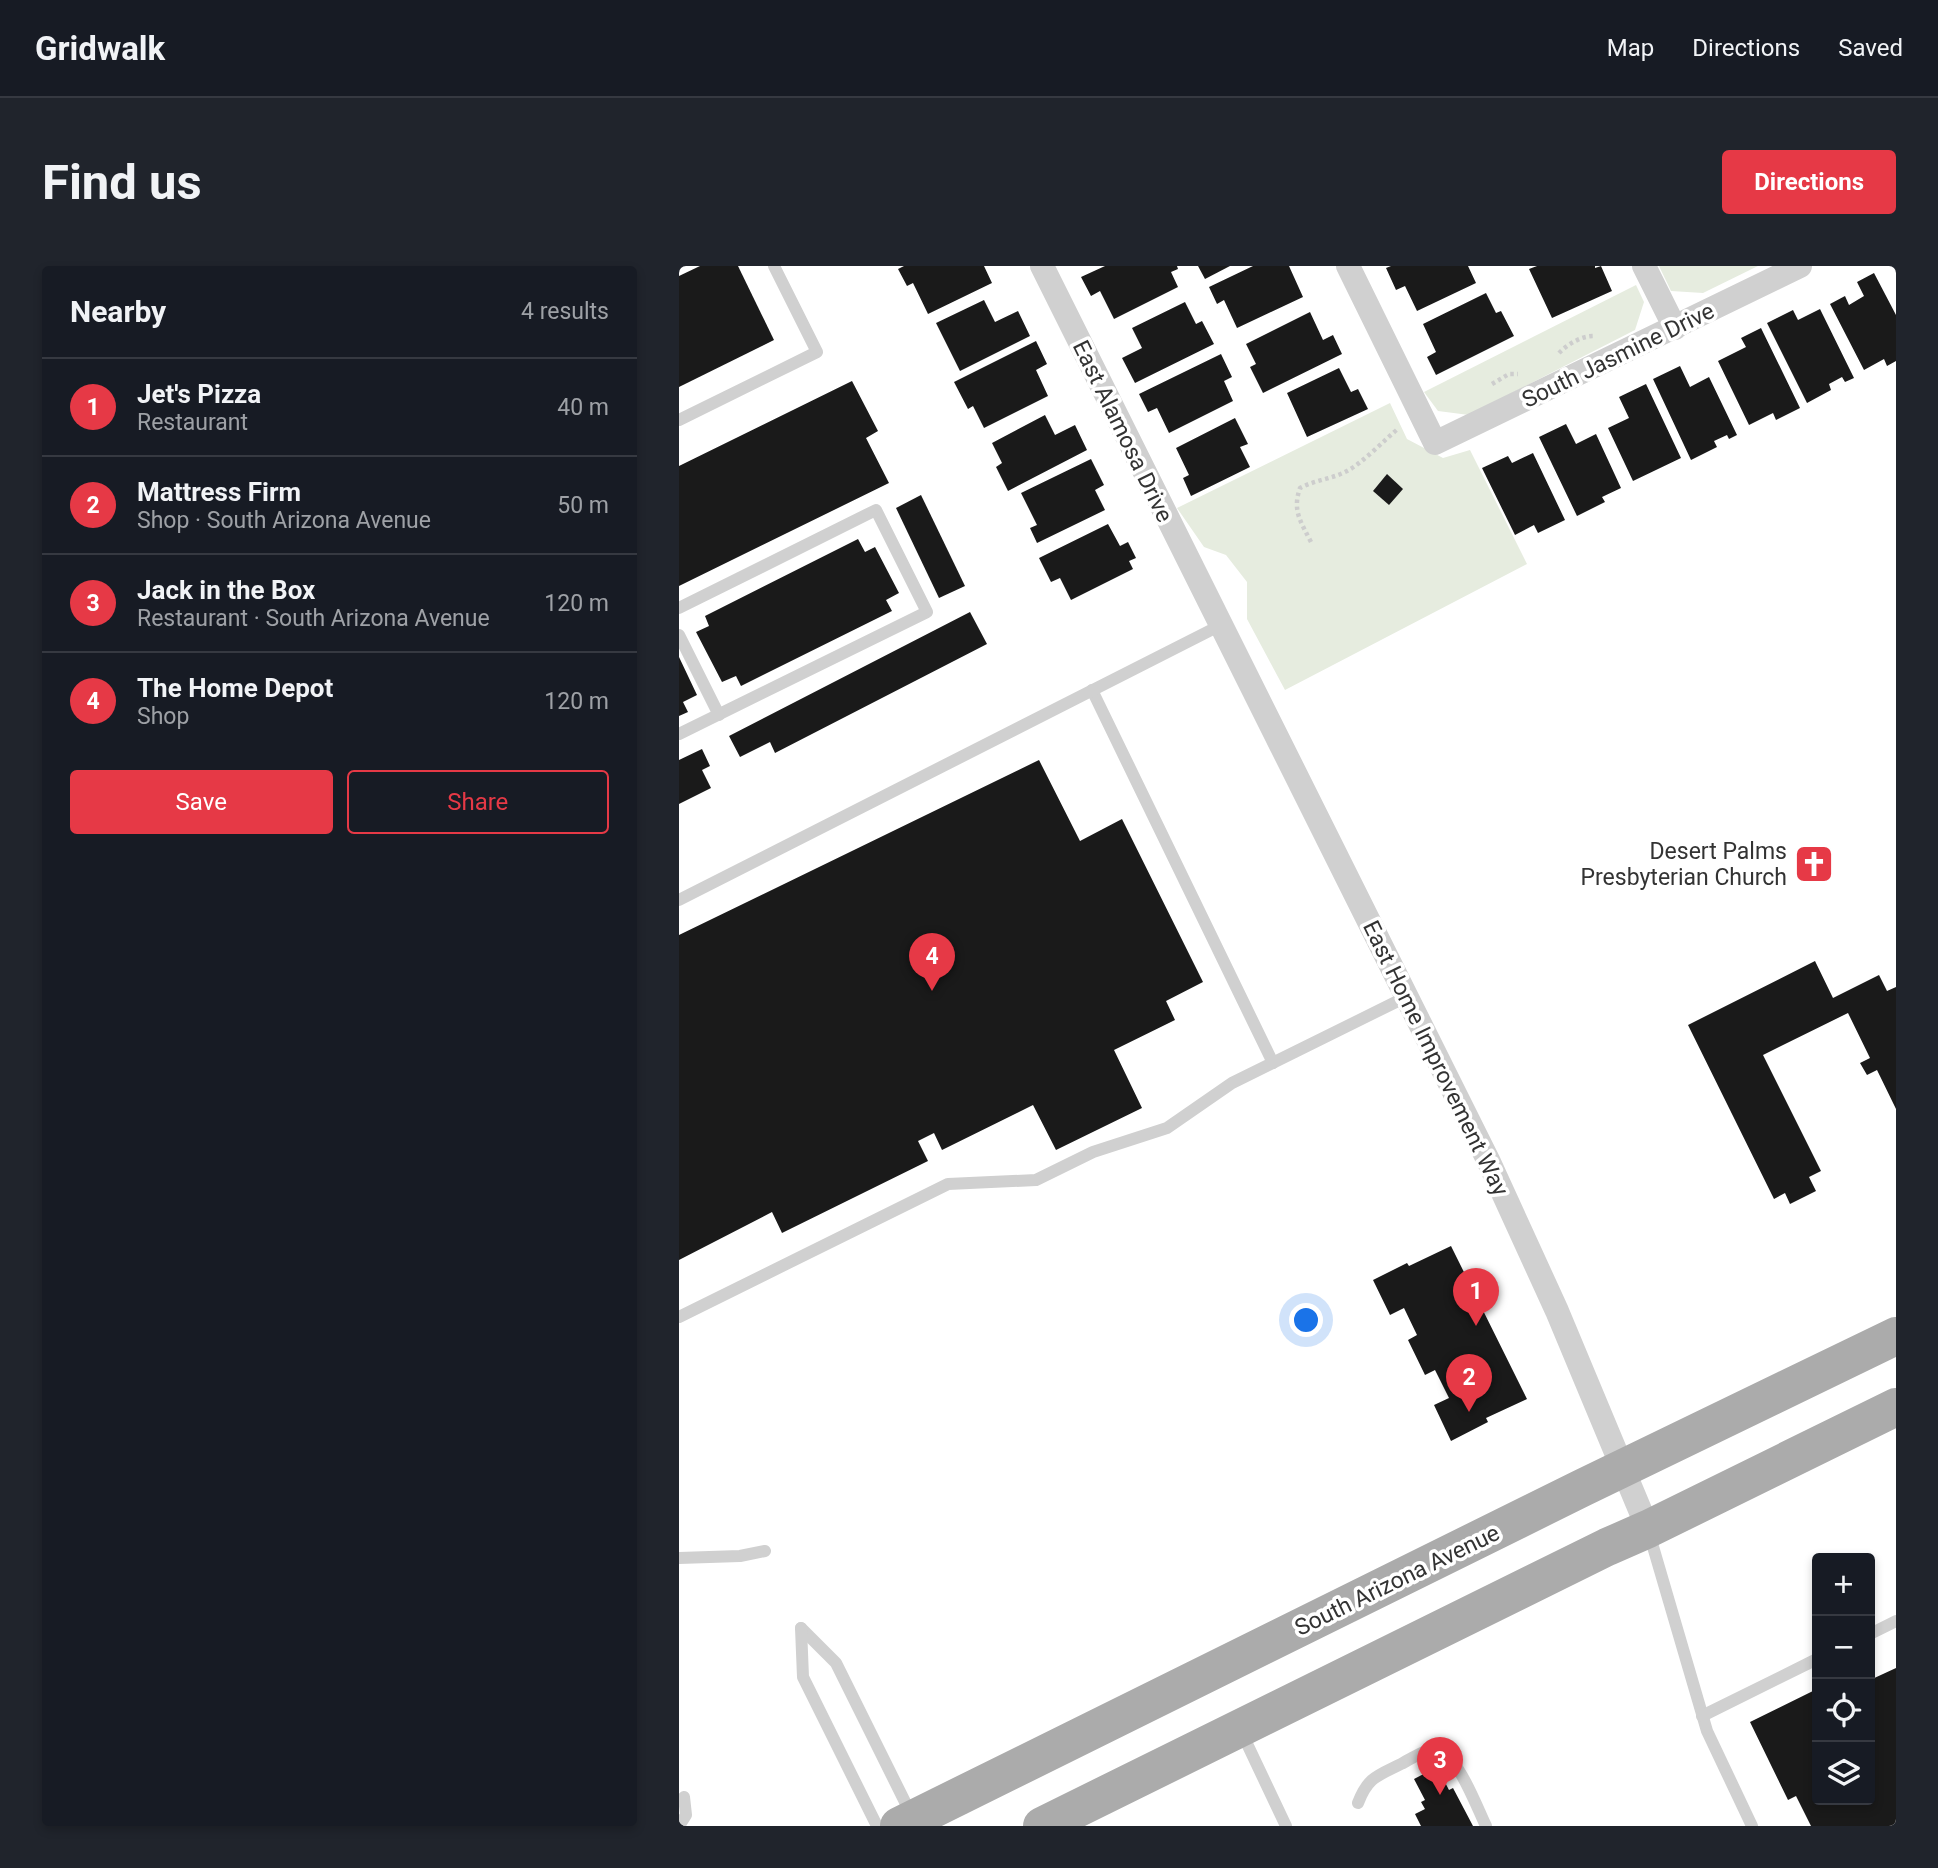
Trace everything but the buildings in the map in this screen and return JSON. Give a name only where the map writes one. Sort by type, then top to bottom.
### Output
[{"type":"main road","name":"South Arizona Avenue","points":[[910,1824],[1896,1336]]},
{"type":"main road","points":[[1042,1826],[1896,1407]]},
{"type":"street","name":"East Alamosa Drive","points":[[1042,266],[1205,595]]},
{"type":"street","points":[[1348,266],[1420,411]]},
{"type":"street","points":[[1644,266],[1675,327]]},
{"type":"street","name":"South Jasmine Drive","points":[[1420,411],[1435,443],[1800,266]]},
{"type":"street","name":"East Home Improvement Way","points":[[1205,595],[1488,1160],[1557,1311],[1648,1529]]},
{"type":"lane","points":[[679,420],[817,352],[774,266]]},
{"type":"lane","points":[[679,608],[876,510],[927,612],[679,734]]},
{"type":"lane","points":[[679,900],[1221,625]]},
{"type":"lane","points":[[679,635],[719,715]]},
{"type":"lane","points":[[1092,691],[1273,1063]]},
{"type":"lane","points":[[679,1317],[948,1184],[1036,1180],[1093,1152],[1167,1128],[1232,1083],[1406,996]]},
{"type":"lane","points":[[1648,1529],[1706,1731],[1752,1826]]},
{"type":"lane","points":[[679,1558],[740,1556],[765,1551]]},
{"type":"lane","points":[[1875,1632],[1896,1621]]},
{"type":"lane","points":[[877,1826],[803,1677],[800,1628],[836,1663],[910,1824]]},
{"type":"lane","points":[[1702,1716],[1812,1661]]},
{"type":"lane","points":[[1240,1728],[1286,1826]]},
{"type":"lane","points":[[1358,1803],[1365,1786],[1374,1778],[1434,1750],[1445,1753],[1455,1762],[1486,1826]]},
{"type":"lane","points":[[679,1826],[687,1815],[684,1797]]},
{"type":"path","points":[[1311,542],[1295,503],[1300,488],[1313,481],[1350,470],[1420,411]]},
{"type":"shaded area","points":[[1659,266],[1758,266],[1703,293],[1671,291]]},
{"type":"shaded area","points":[[1636,285],[1644,302],[1635,330],[1469,415],[1438,411],[1424,392]]},
{"type":"shaded area","points":[[1390,403],[1407,439],[1443,458],[1470,450],[1527,564],[1285,690],[1247,619],[1247,582],[1226,555],[1204,547],[1177,508]]},
{"type":"place","name":"Desert Palms Presbyterian Church","points":[[1814,864]]},
{"type":"place","name":"The Home Depot","points":[[932,991]]},
{"type":"place","name":"Jet's Pizza","points":[[1476,1326]]},
{"type":"place","name":"Mattress Firm","points":[[1469,1412]]},
{"type":"place","name":"Jack in the Box","points":[[1440,1795]]}]
